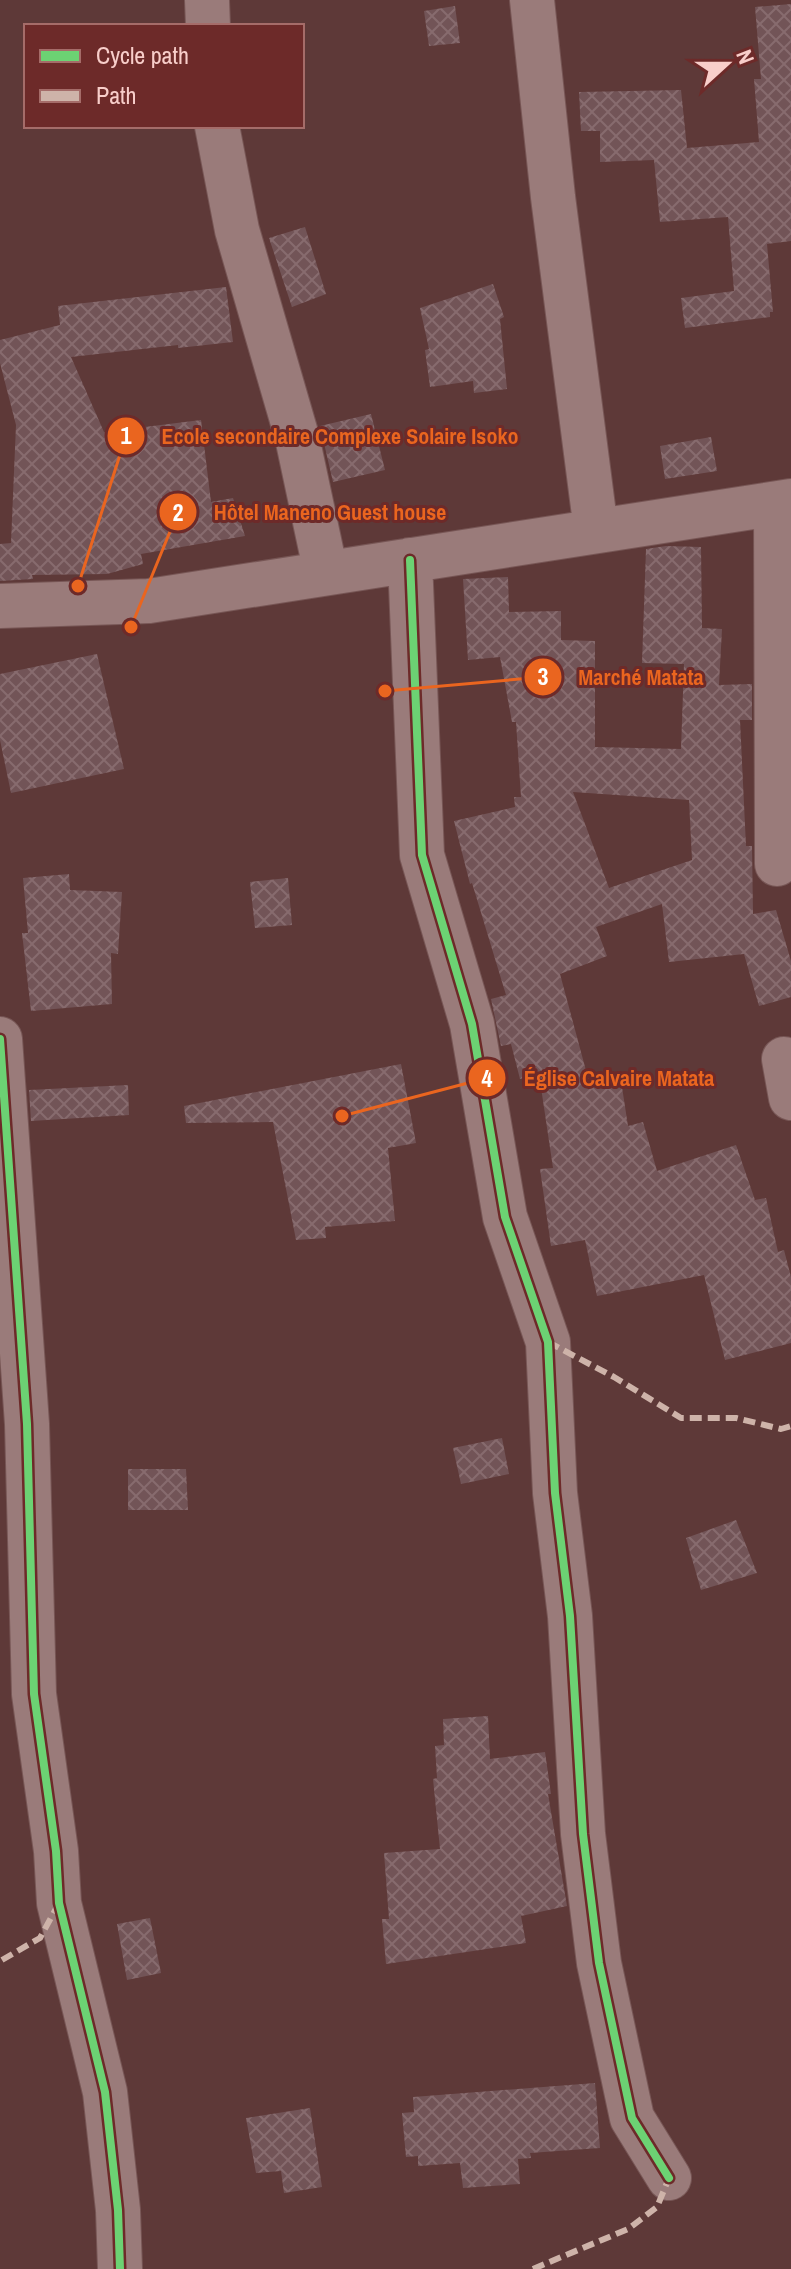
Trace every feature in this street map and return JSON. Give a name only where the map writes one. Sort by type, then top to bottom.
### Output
[{"type":"street","points":[[207,0],[208,24]]},
{"type":"street","points":[[532,0],[553,197],[596,530]]},
{"type":"street","points":[[217,128],[237,230],[297,437],[326,573]]},
{"type":"street","points":[[0,606],[149,601],[783,503],[777,864]]},
{"type":"street","points":[[410,560],[422,855],[472,1024],[505,1217],[548,1342],[555,1493],[570,1616],[583,1834],[599,1963],[632,2118],[669,2178]]},
{"type":"street","points":[[0,1039],[27,1424],[34,1694],[54,1837],[59,1903],[105,2092],[118,2210],[120,2269]]},
{"type":"building","points":[[791,4],[791,241],[767,244],[773,312],[770,312],[770,317],[685,328],[681,298],[734,291],[728,217],[660,222],[654,160],[600,162],[600,131],[581,131],[579,92],[681,90],[687,148],[759,142],[754,79],[761,79],[755,7]]},
{"type":"building","points":[[455,6],[460,43],[429,46],[424,11]]},
{"type":"building","points":[[305,227],[326,294],[292,307],[269,238]]},
{"type":"building","points":[[493,284],[504,317],[500,319],[507,389],[474,393],[473,381],[430,387],[425,350],[429,349],[420,308]]},
{"type":"building","points":[[226,287],[233,342],[71,357],[104,432],[201,420],[211,502],[233,498],[245,536],[141,554],[143,564],[107,574],[32,575],[33,579],[0,581],[0,544],[11,543],[16,425],[0,363],[0,340],[60,325],[58,306]]},
{"type":"building","points":[[371,414],[385,470],[333,482],[320,426]]},
{"type":"building","points":[[711,437],[717,471],[665,479],[660,446]]},
{"type":"building","points":[[701,547],[702,628],[722,629],[719,685],[752,684],[752,720],[740,720],[746,846],[752,846],[753,914],[776,910],[791,961],[791,997],[759,1006],[744,954],[669,962],[662,904],[596,927],[607,956],[560,974],[588,1078],[620,1074],[628,1126],[643,1122],[657,1171],[736,1145],[755,1200],[766,1198],[778,1252],[784,1250],[791,1277],[791,1343],[725,1360],[704,1275],[597,1296],[585,1240],[551,1246],[540,1169],[553,1168],[539,1074],[520,1079],[511,1044],[501,1046],[491,999],[506,995],[470,884],[454,821],[515,807],[514,797],[521,797],[516,722],[512,722],[500,657],[468,660],[463,579],[508,577],[509,612],[561,611],[561,640],[595,641],[595,747],[681,749],[684,664],[642,663],[646,549]],"holes":[[[573,792],[689,800],[692,860],[609,888]]]},
{"type":"building","points":[[97,654],[124,769],[11,793],[0,740],[0,674]]},
{"type":"building","points":[[69,874],[70,890],[122,892],[118,954],[111,953],[112,1004],[31,1011],[22,933],[28,933],[23,878]]},
{"type":"building","points":[[288,878],[292,925],[255,928],[250,882]]},
{"type":"building","points":[[401,1064],[416,1143],[388,1148],[395,1221],[325,1227],[326,1238],[296,1240],[273,1122],[186,1123],[184,1106]]},
{"type":"building","points":[[128,1085],[129,1115],[31,1121],[29,1090]]},
{"type":"building","points":[[502,1438],[509,1474],[461,1484],[453,1448]]},
{"type":"building","points":[[128,1469],[186,1469],[188,1510],[128,1510]]},
{"type":"building","points":[[736,1520],[757,1573],[701,1590],[686,1538]]},
{"type":"building","points":[[488,1716],[490,1759],[545,1752],[551,1794],[548,1794],[567,1906],[521,1916],[526,1943],[386,1964],[382,1919],[389,1919],[384,1853],[440,1849],[433,1779],[437,1778],[435,1746],[444,1745],[443,1719]]},
{"type":"building","points":[[150,1918],[161,1973],[127,1980],[117,1924]]},
{"type":"building","points":[[595,2083],[600,2148],[530,2153],[531,2158],[518,2159],[520,2184],[463,2188],[460,2163],[418,2166],[418,2156],[406,2157],[402,2113],[414,2112],[413,2097]]},
{"type":"building","points":[[310,2108],[322,2187],[284,2193],[281,2171],[256,2173],[246,2118]]},
{"type":"marked path","points":[[548,1342],[681,1418],[736,1418],[781,1429],[791,1426]]},
{"type":"marked path","points":[[2,1960],[40,1938],[59,1903]]},
{"type":"marked path","points":[[533,2269],[628,2229],[657,2207],[669,2178]]},
{"type":"cycle path","points":[[410,560],[422,855],[472,1024],[505,1217],[548,1342],[555,1493],[570,1616],[583,1834],[599,1963],[632,2118],[669,2178]]},
{"type":"cycle path","points":[[0,1039],[27,1424],[34,1694],[56,1851],[59,1903],[105,2092],[118,2210],[120,2269]]},
{"type":"place","name":"Ecole secondaire Complexe Solaire Isoko","points":[[78,586]]},
{"type":"place","name":"Hôtel Maneno Guest house","points":[[131,627]]},
{"type":"place","name":"Marché Matata","points":[[385,691]]},
{"type":"place","name":"Église Calvaire Matata","points":[[342,1116]]}]
